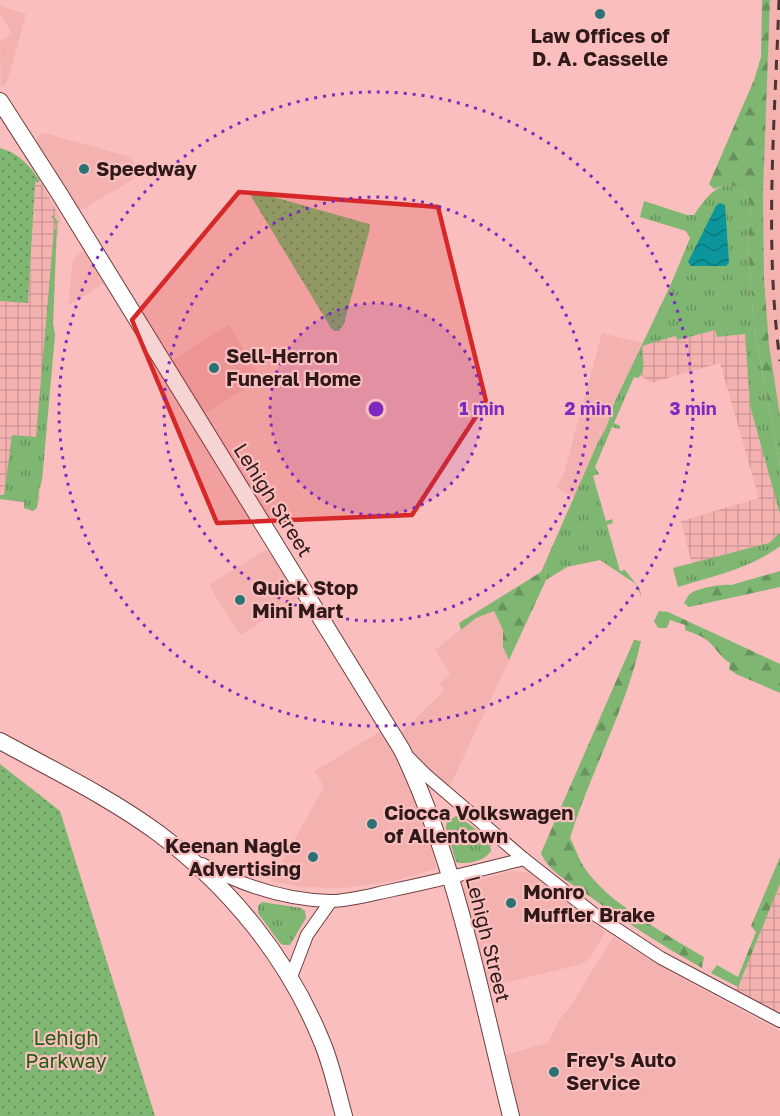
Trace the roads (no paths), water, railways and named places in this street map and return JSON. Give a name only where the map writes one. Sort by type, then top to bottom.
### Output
[{"type":"main road","name":"Lehigh Street","points":[[0,101],[402,750],[429,812],[451,878],[511,1116]]},
{"type":"main road","points":[[0,741],[132,815],[190,858],[240,909],[291,977],[309,1012],[324,1047],[344,1116]]},
{"type":"street","points":[[402,750],[426,775],[524,859],[594,914],[638,944],[780,1022]]},
{"type":"street","points":[[190,858],[252,886],[289,896],[331,901],[451,878],[524,859]]},
{"type":"street","points":[[291,977],[307,935],[331,901]]},
{"type":"water","points":[[720,203],[725,205],[729,263],[726,266],[691,266],[688,262],[716,206]]},
{"type":"railway","points":[[779,0],[772,226],[775,316],[780,361]]},
{"type":"place","name":"Law Offices of D. A. Casselle","points":[[600,14]]},
{"type":"place","name":"Speedway","points":[[84,169]]},
{"type":"place","name":"Sell-Herron Funeral Home","points":[[214,368]]},
{"type":"place","name":"Quick Stop Mini Mart","points":[[240,600]]},
{"type":"place","name":"Ciocca Volkswagen of Allentown","points":[[372,824]]},
{"type":"place","name":"Keenan Nagle Advertising","points":[[313,857]]},
{"type":"place","name":"Monro Muffler Brake","points":[[511,903]]},
{"type":"place","name":"Frey's Auto Service","points":[[554,1072]]},
{"type":"park label","name":"Lehigh Parkway","points":[[66,1050]]}]
